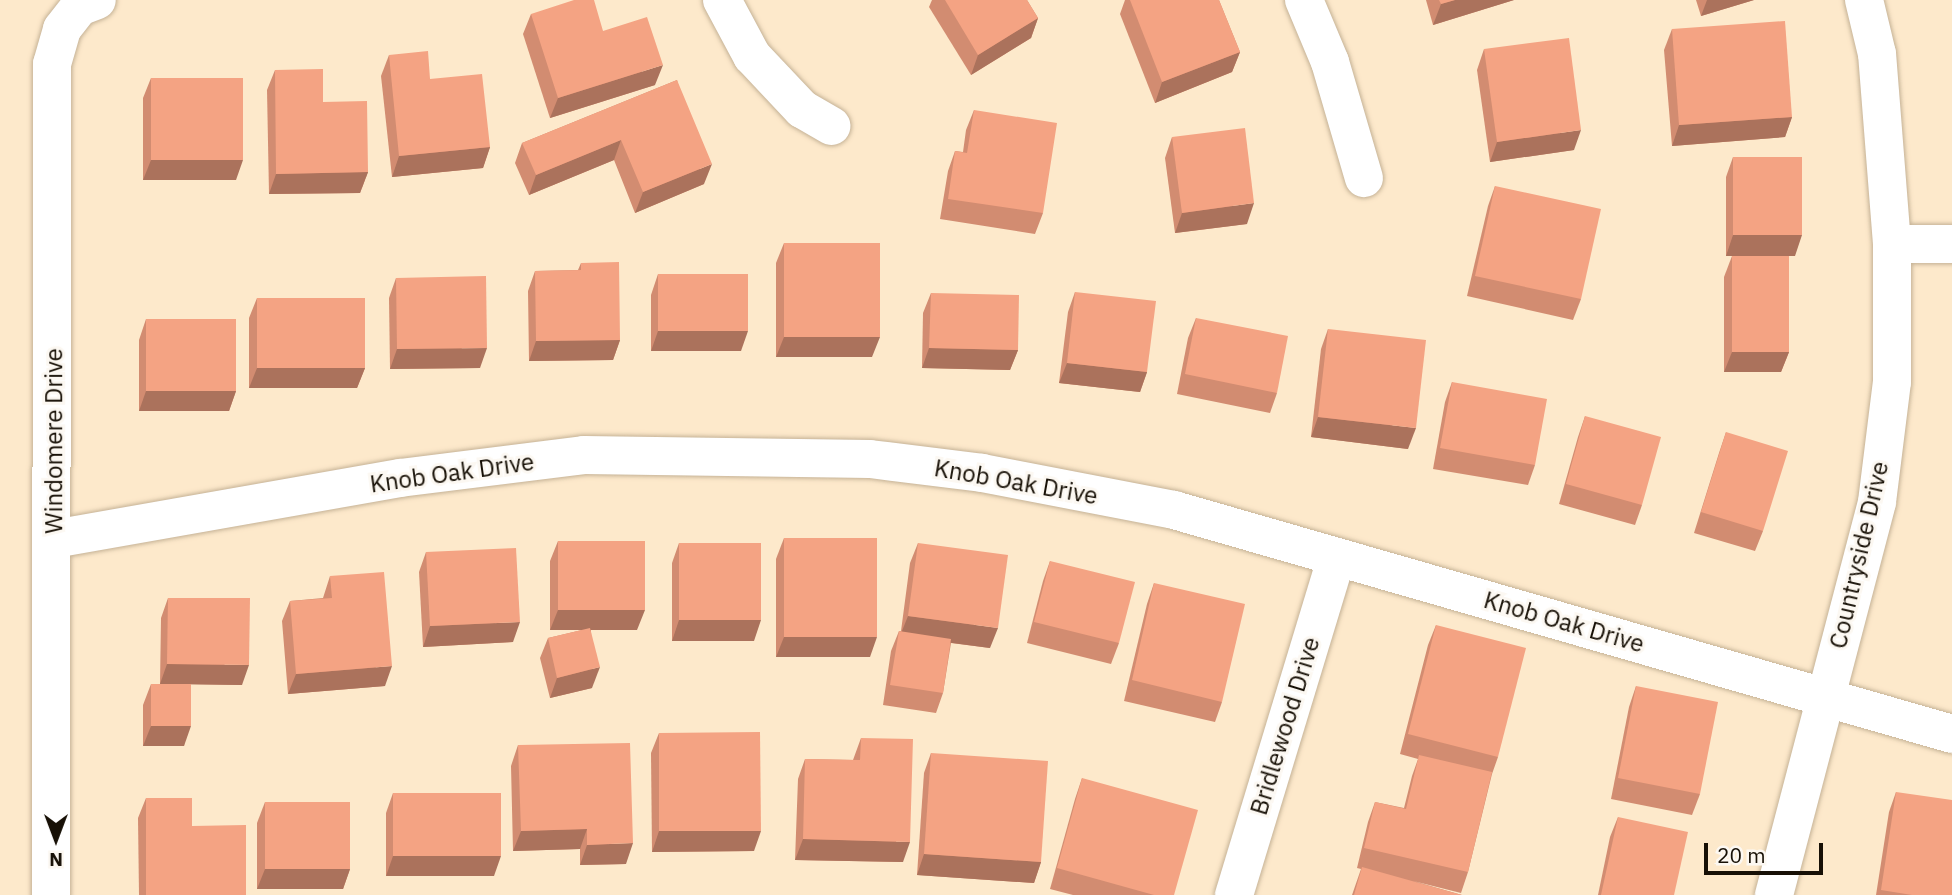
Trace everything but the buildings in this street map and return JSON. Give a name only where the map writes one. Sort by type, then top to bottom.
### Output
[{"type":"street","points":[[722,0],[752,56],[802,109],[832,127]]},
{"type":"street","points":[[1304,0],[1330,62],[1364,178]]},
{"type":"street","name":"Countryside Drive","points":[[1774,895],[1877,502],[1892,382],[1892,244],[1877,54],[1864,0]]},
{"type":"street","name":"Windomere Drive","points":[[51,895],[54,539],[52,64],[62,29],[79,7],[94,1]]},
{"type":"street","points":[[1892,244],[1952,244]]},
{"type":"street","name":"Knob Oak Drive","points":[[54,539],[400,478],[584,455],[725,454],[870,459],[982,472],[1174,510],[1952,734]]},
{"type":"street","name":"Bridlewood Drive","points":[[1234,895],[1337,556]]}]
